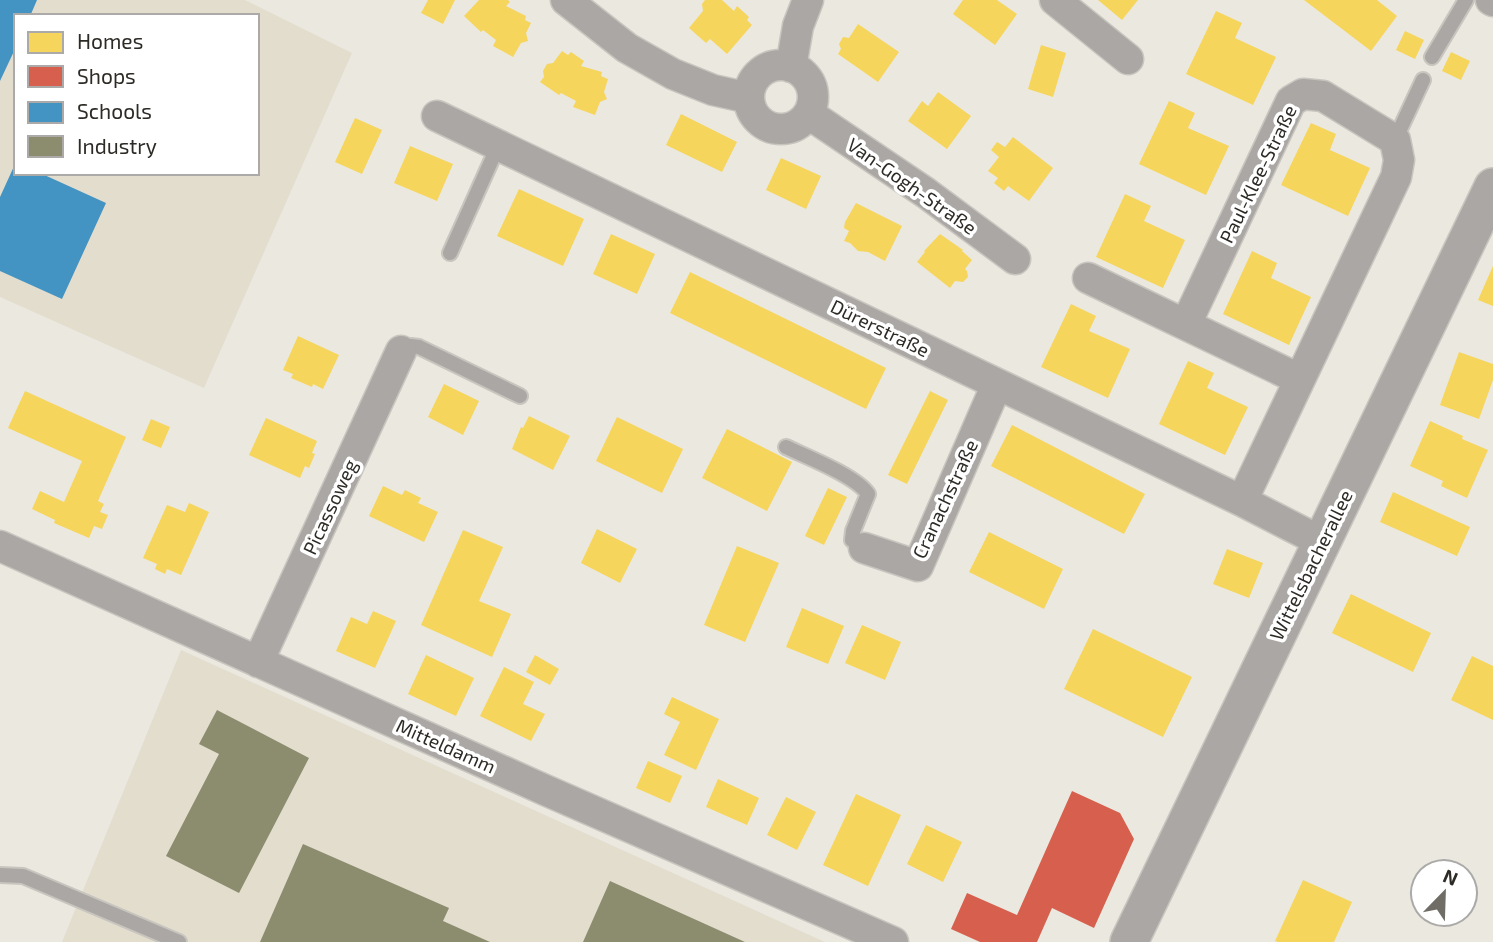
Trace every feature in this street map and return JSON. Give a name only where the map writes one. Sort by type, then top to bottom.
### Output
[{"type":"street","points":[[566,0],[627,48],[673,74],[713,90],[750,98]]},
{"type":"street","points":[[791,67],[798,26],[807,0]]},
{"type":"street","points":[[1055,0],[1128,59]]},
{"type":"street","points":[[779,65],[791,67],[804,74],[812,86],[814,100],[809,114],[799,124],[787,129],[773,128],[761,122],[753,111],[751,86],[767,68],[779,65]]},
{"type":"street","name":"Paul-Klee-Straße","points":[[1186,324],[1291,101],[1303,93],[1323,96],[1395,140]]},
{"type":"street","name":"Van-Gogh-Straße","points":[[809,114],[926,193],[1015,259]]},
{"type":"street","name":"Dürerstraße","points":[[437,116],[1242,501],[1322,542]]},
{"type":"street","points":[[1242,501],[1396,177],[1399,160],[1395,140]]},
{"type":"street","name":"Wittelsbacherallee","points":[[1129,942],[1493,187]]},
{"type":"street","points":[[1088,278],[1299,379]]},
{"type":"street","name":"Picassoweg","points":[[258,662],[401,351]]},
{"type":"street","name":"Cranachstraße","points":[[864,548],[918,566],[997,384]]},
{"type":"street","name":"Mitteldamm","points":[[0,547],[893,942]]},
{"type":"lane","points":[[1432,57],[1466,0]]},
{"type":"lane","points":[[1395,140],[1423,80]]},
{"type":"lane","points":[[450,253],[498,146]]},
{"type":"lane","points":[[401,351],[411,346],[419,347],[520,396]]},
{"type":"lane","points":[[786,447],[864,488],[868,494],[852,540],[864,548]]},
{"type":"lane","points":[[0,875],[23,876],[179,942]]},
{"type":"shaded area","points":[[0,0],[245,0],[352,53],[204,388],[0,297]]},
{"type":"shaded area","points":[[181,650],[825,942],[62,942]]},
{"type":"building: Homes","points":[[428,0],[455,0],[443,24],[421,13]]},
{"type":"building: Homes","points":[[479,0],[508,0],[510,2],[506,6],[526,16],[525,20],[531,23],[526,33],[528,41],[521,43],[513,57],[493,46],[496,40],[483,30],[481,32],[464,16]]},
{"type":"building: Homes","points":[[705,0],[722,0],[734,11],[737,6],[749,17],[747,20],[752,25],[727,54],[710,39],[706,43],[689,28],[703,11],[702,4]]},
{"type":"building: Homes","points":[[963,0],[997,0],[1017,14],[995,45],[953,14]]},
{"type":"building: Homes","points":[[1098,0],[1138,0],[1122,20]]},
{"type":"building: Homes","points":[[1304,0],[1377,0],[1397,16],[1371,51]]},
{"type":"building: Homes","points":[[1216,11],[1242,23],[1235,38],[1276,57],[1253,105],[1186,74]]},
{"type":"building: Homes","points":[[858,24],[899,52],[878,82],[838,54],[843,37],[849,38]]},
{"type":"building: Homes","points":[[1405,31],[1424,40],[1415,59],[1396,50]]},
{"type":"building: Homes","points":[[1041,45],[1066,53],[1053,97],[1028,89]]},
{"type":"building: Homes","points":[[562,51],[568,55],[571,52],[584,61],[581,66],[602,72],[601,76],[608,79],[604,92],[607,99],[600,102],[595,115],[573,107],[576,101],[561,93],[559,95],[540,82],[547,64],[553,63]]},
{"type":"building: Homes","points":[[1451,52],[1470,61],[1461,80],[1442,71]]},
{"type":"building: Homes","points":[[938,92],[971,116],[947,149],[908,121],[922,101],[928,106]]},
{"type":"building: Homes","points":[[1169,101],[1195,113],[1188,128],[1229,146],[1206,195],[1139,164]]},
{"type":"building: Homes","points":[[681,114],[737,142],[722,172],[666,145]]},
{"type":"building: Homes","points":[[355,118],[382,130],[362,174],[335,162]]},
{"type":"building: Homes","points":[[1311,123],[1336,134],[1330,150],[1370,168],[1348,216],[1281,185]]},
{"type":"building: Homes","points":[[1013,137],[1053,168],[1029,201],[1008,186],[1004,191],[994,183],[998,178],[988,171],[999,157],[991,150],[997,142],[1005,147]]},
{"type":"building: Homes","points":[[410,146],[453,164],[437,201],[394,183]]},
{"type":"building: Homes","points":[[781,158],[821,176],[806,209],[766,190]]},
{"type":"building: Homes","points":[[519,189],[584,219],[563,266],[497,236]]},
{"type":"building: Homes","points":[[1125,194],[1151,206],[1144,221],[1185,240],[1163,288],[1096,257]]},
{"type":"building: Homes","points":[[856,203],[902,226],[885,261],[868,252],[858,251],[844,241],[849,231],[844,228],[845,222]]},
{"type":"building: Homes","points":[[611,234],[655,254],[637,294],[593,274]]},
{"type":"building: Homes","points":[[940,234],[972,260],[965,269],[968,277],[963,282],[955,281],[950,288],[917,262]]},
{"type":"building: Homes","points":[[1252,251],[1277,263],[1271,278],[1311,297],[1289,345],[1223,314]]},
{"type":"building: Homes","points":[[1493,266],[1493,306],[1478,300]]},
{"type":"building: Homes","points":[[690,272],[886,368],[866,409],[670,313]]},
{"type":"building: Homes","points":[[1071,304],[1096,316],[1089,331],[1130,349],[1108,398],[1041,367]]},
{"type":"building: Homes","points":[[298,336],[339,355],[323,389],[291,378],[293,374],[283,370]]},
{"type":"building: Homes","points":[[1459,352],[1493,364],[1493,380],[1479,419],[1440,405]]},
{"type":"building: Homes","points":[[1188,361],[1214,373],[1207,388],[1248,407],[1225,455],[1159,424]]},
{"type":"building: Homes","points":[[444,384],[479,401],[463,435],[428,417]]},
{"type":"building: Homes","points":[[25,391],[126,437],[98,501],[104,504],[100,512],[108,515],[102,529],[94,526],[89,538],[54,523],[55,520],[32,509],[40,491],[64,502],[82,461],[8,428]]},
{"type":"building: Homes","points":[[930,391],[948,400],[907,484],[888,475]]},
{"type":"building: Homes","points":[[529,416],[570,436],[553,470],[512,449]]},
{"type":"building: Homes","points":[[617,417],[683,449],[662,493],[596,461]]},
{"type":"building: Homes","points":[[266,418],[317,441],[309,468],[305,466],[300,478],[249,455]]},
{"type":"building: Homes","points":[[151,419],[170,427],[161,448],[142,440]]},
{"type":"building: Homes","points":[[1430,421],[1488,450],[1467,498],[1441,486],[1443,481],[1410,466]]},
{"type":"building: Homes","points":[[1012,425],[1145,494],[1124,534],[991,466]]},
{"type":"building: Homes","points":[[727,429],[792,462],[767,511],[702,478]]},
{"type":"building: Homes","points":[[383,486],[402,495],[405,490],[421,498],[418,503],[438,512],[424,542],[369,516]]},
{"type":"building: Homes","points":[[828,488],[847,497],[824,545],[805,536]]},
{"type":"building: Homes","points":[[1393,492],[1470,527],[1457,556],[1380,522]]},
{"type":"building: Homes","points":[[189,503],[209,512],[181,575],[167,569],[165,574],[155,569],[157,564],[143,558],[167,505],[185,512]]},
{"type":"building: Homes","points":[[597,529],[637,549],[620,583],[581,563]]},
{"type":"building: Homes","points":[[463,530],[503,547],[479,601],[511,614],[492,657],[421,625]]},
{"type":"building: Homes","points":[[989,532],[1063,569],[1044,609],[969,572]]},
{"type":"building: Homes","points":[[737,546],[779,563],[745,642],[704,625]]},
{"type":"building: Homes","points":[[1227,549],[1263,563],[1249,598],[1213,584]]},
{"type":"building: Homes","points":[[1351,594],[1431,633],[1413,672],[1332,633]]},
{"type":"building: Homes","points":[[802,608],[844,626],[828,664],[786,647]]},
{"type":"building: Homes","points":[[373,611],[396,621],[375,668],[336,651],[351,617],[367,624]]},
{"type":"building: Homes","points":[[862,625],[901,642],[885,680],[845,663]]},
{"type":"building: Homes","points":[[1093,629],[1192,677],[1163,737],[1064,689]]},
{"type":"building: Homes","points":[[426,655],[474,678],[456,716],[408,694]]},
{"type":"building: Homes","points":[[535,655],[559,669],[550,685],[526,672]]},
{"type":"building: Homes","points":[[1472,656],[1493,666],[1493,720],[1451,700]]},
{"type":"building: Homes","points":[[504,667],[534,682],[523,704],[545,714],[531,741],[480,716]]},
{"type":"building: Homes","points":[[672,697],[719,719],[696,770],[664,755],[680,722],[664,714]]},
{"type":"building: Homes","points":[[648,761],[682,776],[670,803],[636,788]]},
{"type":"building: Homes","points":[[718,779],[759,798],[747,825],[706,807]]},
{"type":"building: Homes","points":[[856,794],[901,815],[868,886],[823,865]]},
{"type":"building: Homes","points":[[786,797],[816,812],[797,850],[767,835]]},
{"type":"building: Homes","points":[[926,825],[962,842],[943,882],[907,864]]},
{"type":"building: Homes","points":[[1303,880],[1352,902],[1334,942],[1275,941]]},
{"type":"building: Shops","points":[[1072,791],[1120,813],[1134,839],[1094,928],[1052,908],[1037,942],[980,942],[951,929],[967,893],[1017,915]]},
{"type":"building: Schools","points":[[0,0],[37,0],[31,14],[14,14],[14,51],[0,81]]},
{"type":"building: Schools","points":[[14,166],[14,175],[44,175],[106,203],[62,299],[0,271],[0,197]]},
{"type":"building: Industry","points":[[217,710],[309,758],[239,893],[166,856],[219,754],[199,744]]},
{"type":"building: Industry","points":[[303,844],[449,908],[443,921],[490,942],[260,942]]},
{"type":"building: Industry","points":[[610,881],[745,942],[583,942]]}]
